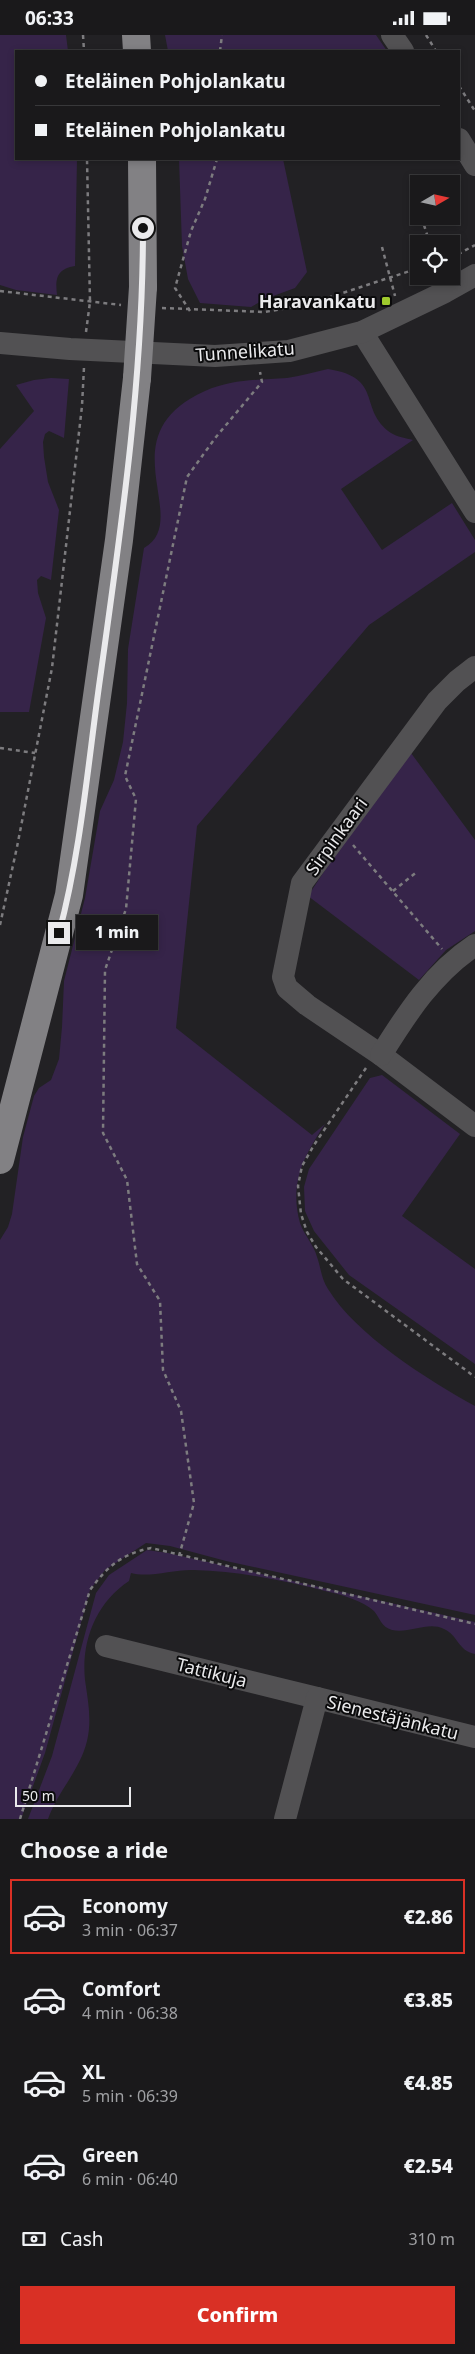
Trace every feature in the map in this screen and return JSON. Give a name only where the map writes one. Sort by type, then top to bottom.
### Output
[{"type":"main road","points":[[136,35],[137,50]]},
{"type":"main road","points":[[0,1160],[69,895],[120,540],[137,378],[136,296],[142,160]]},
{"type":"street","points":[[392,35],[402,50]]},
{"type":"street","points":[[460,141],[475,165]]},
{"type":"street","name":"Tunnelikatu","points":[[0,343],[215,356],[289,351],[362,332],[445,292],[475,275]]},
{"type":"street","points":[[362,332],[475,512]]},
{"type":"street","name":"Sirpinkaari","points":[[475,667],[457,681],[437,701],[302,883],[283,977],[286,987],[306,1005],[379,1054],[475,1126]]},
{"type":"street","points":[[379,1054],[411,1007],[429,985],[453,962],[475,945]]},
{"type":"street","name":"Tattikuja","points":[[106,1646],[317,1698]]},
{"type":"street","name":"Sienestäjänkatu","points":[[285,1819],[317,1698],[475,1737]]},
{"type":"path","points":[[83,35],[84,50]]},
{"type":"path","points":[[220,50],[222,35]]},
{"type":"path","points":[[426,35],[435,50]]},
{"type":"path","points":[[460,88],[475,111]]},
{"type":"path","points":[[0,925],[52,668],[82,406],[84,348],[90,302],[87,160]]},
{"type":"path","points":[[190,311],[175,287],[191,231],[205,199],[217,160]]},
{"type":"path","points":[[424,225],[427,235]]},
{"type":"path","points":[[460,253],[475,245]]},
{"type":"path","points":[[382,247],[400,314]]},
{"type":"path","points":[[160,308],[190,311],[265,312],[309,304],[410,271]]},
{"type":"path","points":[[0,291],[90,302],[136,296]]},
{"type":"path","points":[[179,1556],[194,1503],[181,1411],[164,1370],[160,1301],[137,1263],[127,1180],[103,1133],[105,971],[126,909],[136,799],[125,776],[187,477],[216,437],[262,382],[255,354]]},
{"type":"path","points":[[0,748],[35,753]]},
{"type":"path","points":[[338,832],[351,842],[453,962]]},
{"type":"path","points":[[392,891],[418,871]]},
{"type":"path","points":[[379,1054],[314,1145],[302,1166],[298,1186],[301,1214],[307,1232],[316,1247],[343,1279],[475,1377]]},
{"type":"path","points":[[20,1819],[90,1590],[105,1570],[124,1557],[139,1550],[151,1548],[475,1625]]},
{"type":"shaded area","points":[[0,35],[66,35],[68,50],[15,50],[15,160],[77,160],[75,266],[64,269],[59,275],[56,284],[57,295],[16,290],[0,285]]},
{"type":"shaded area","points":[[165,35],[376,35],[386,50],[168,50]]},
{"type":"shaded area","points":[[179,160],[283,160],[307,272],[295,288],[265,299],[251,307],[200,303],[188,279],[182,246]]},
{"type":"shaded area","points":[[328,369],[346,373],[357,379],[364,387],[381,424],[393,434],[413,440],[341,489],[382,550],[452,503],[475,540],[475,552],[369,625],[197,826],[176,1028],[312,1135],[325,1124],[300,1170],[296,1195],[300,1223],[316,1253],[322,1277],[328,1289],[340,1306],[356,1323],[394,1355],[415,1370],[475,1406],[475,1615],[226,1561],[170,1546],[146,1543],[105,1570],[90,1590],[45,1753],[21,1819],[0,1819],[0,1240],[8,1227],[12,1214],[23,1137],[34,1096],[39,1088],[51,1080],[59,1059],[64,981],[85,898],[100,811],[114,780],[123,742],[127,703],[128,649],[144,548],[157,535],[161,518],[155,453],[160,430],[176,409],[215,387],[235,382],[287,378]]},
{"type":"shaded area","points":[[51,378],[69,379],[64,438],[49,431],[45,434],[43,442],[48,482],[59,510],[51,580],[41,576],[37,580],[38,593],[46,618],[29,712],[0,712],[0,449],[34,411],[16,385]]},
{"type":"shaded area","points":[[411,753],[475,840],[475,931],[446,950],[419,980],[308,896],[352,829]]},
{"type":"shaded area","points":[[382,1075],[460,1134],[402,1216],[475,1269],[475,1364],[349,1275],[314,1231],[305,1211],[304,1187],[309,1169],[370,1078]]},
{"type":"shaded area","points":[[147,1550],[168,1553],[475,1622],[475,1654],[465,1650],[444,1629],[432,1626],[398,1631],[388,1629],[374,1611],[359,1601],[312,1588],[228,1572],[186,1570],[146,1575],[131,1573],[129,1581],[108,1600],[93,1624],[88,1637],[84,1665],[89,1726],[84,1752],[57,1799],[48,1819],[28,1819],[52,1756],[96,1593],[109,1575]]},
{"type":"place","name":"Haravankatu","points":[[386,301]]},
{"type":"route","points":[[59,933],[69,895],[120,540],[136,405],[143,287],[143,228]]}]
